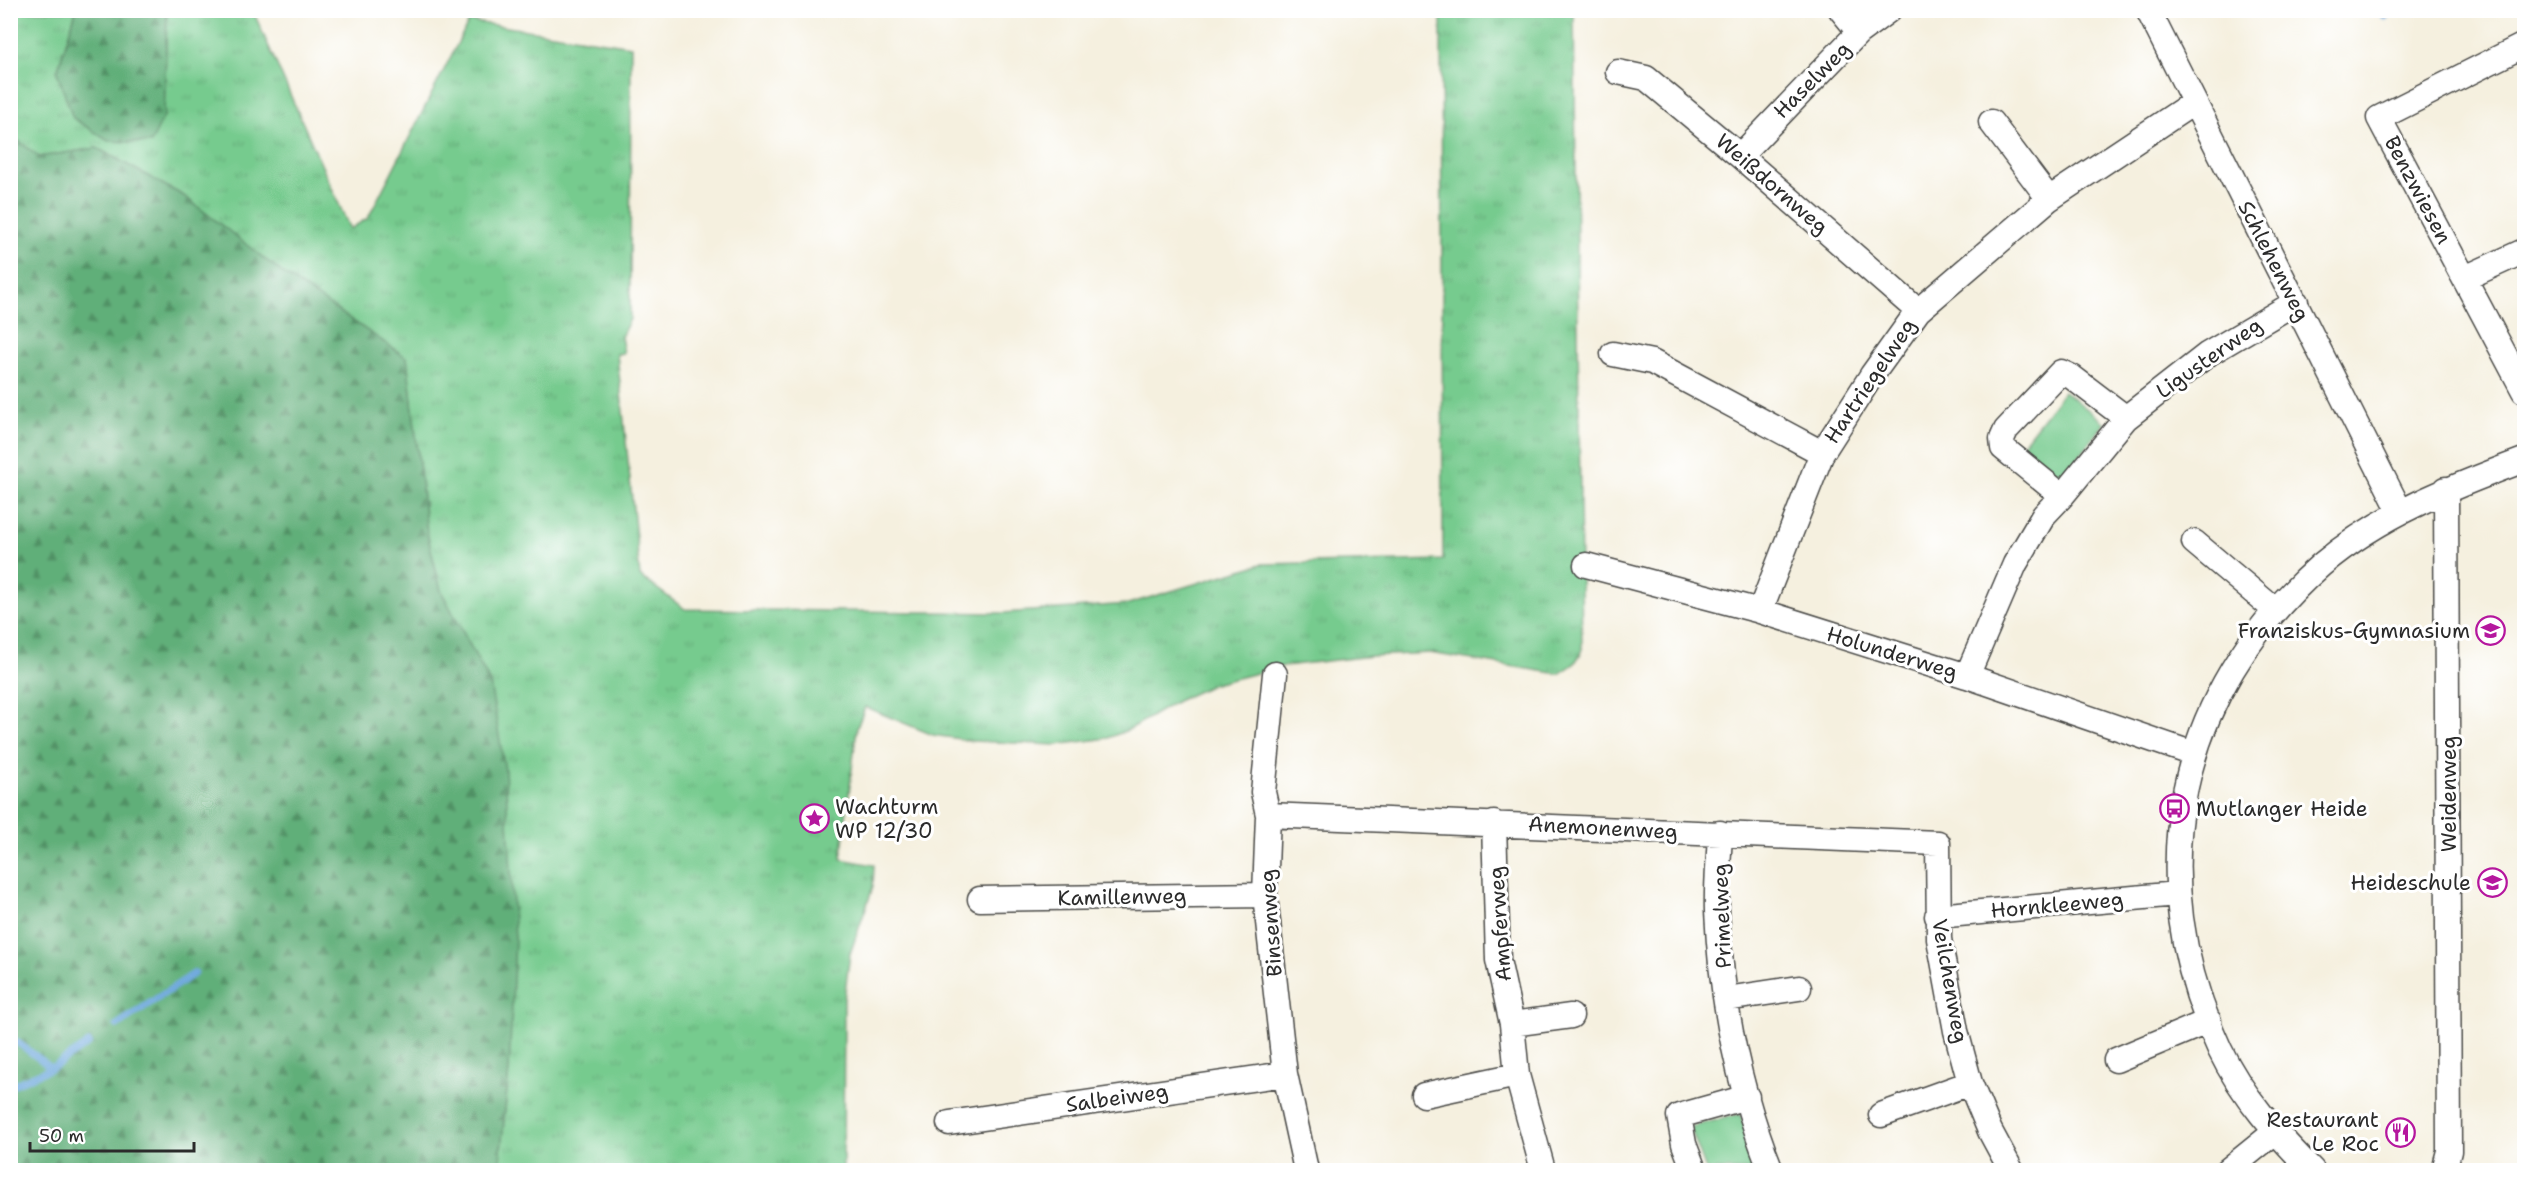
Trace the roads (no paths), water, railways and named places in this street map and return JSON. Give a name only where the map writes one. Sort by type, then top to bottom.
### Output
[{"type":"street","points":[[1841,10],[1859,32]]},
{"type":"street","name":"Haselweg","points":[[1740,156],[1859,32],[1889,10]]},
{"type":"street","name":"Schlehenweg","points":[[2148,10],[2400,511]]},
{"type":"street","name":"Benzwiesen","points":[[2524,45],[2379,118],[2524,391]]},
{"type":"street","name":"Weißdornweg","points":[[1618,72],[1646,78],[1740,156],[1918,311]]},
{"type":"street","name":"Hartriegelweg","points":[[1760,611],[1822,453],[1872,375],[1918,311],[2049,199],[2193,103]]},
{"type":"street","points":[[1991,122],[2049,199]]},
{"type":"street","points":[[2465,278],[2524,251]]},
{"type":"street","name":"Ligusterweg","points":[[1967,676],[2015,564],[2044,515],[2126,418],[2208,354],[2296,302]]},
{"type":"street","points":[[1613,354],[1652,362],[1822,453]]},
{"type":"street","points":[[2062,496],[2003,448],[2002,439],[2006,430],[2061,372],[2072,377],[2126,418]]},
{"type":"street","points":[[2313,1170],[2275,1132],[2244,1090],[2221,1051],[2189,964],[2177,894],[2179,823],[2194,754],[2215,698],[2228,674],[2275,610],[2322,565],[2360,536],[2400,511],[2446,489],[2524,460]]},
{"type":"street","name":"Weidenweg","points":[[2444,1170],[2449,1151],[2446,489]]},
{"type":"street","points":[[2194,542],[2275,610]]},
{"type":"street","name":"Holunderweg","points":[[1586,566],[1760,611],[1967,676],[2194,754]]},
{"type":"street","name":"Binsenweg","points":[[1275,674],[1263,792],[1268,815],[1265,895],[1285,1074],[1306,1170]]},
{"type":"street","name":"Anemonenweg","points":[[1268,815],[1938,843]]},
{"type":"street","name":"Ampferweg","points":[[1494,823],[1498,960],[1512,1024],[1517,1075],[1543,1170]]},
{"type":"street","name":"Primelweg","points":[[1720,833],[1717,910],[1726,999],[1737,1063],[1771,1170]]},
{"type":"street","name":"Veilchenweg","points":[[1938,843],[1937,916],[1956,1031],[1970,1083],[1990,1131],[2011,1170]]},
{"type":"street","name":"Hornkleeweg","points":[[1937,916],[2177,894]]},
{"type":"street","name":"Kamillenweg","points":[[980,899],[1265,895]]},
{"type":"street","name":"Primelweg","points":[[1726,999],[1799,988]]},
{"type":"street","points":[[1512,1024],[1571,1016]]},
{"type":"street","points":[[2116,1060],[2209,1021]]},
{"type":"street","name":"Salbeiweg","points":[[949,1123],[1285,1074]]},
{"type":"street","points":[[1424,1095],[1517,1075]]},
{"type":"street","points":[[1881,1115],[1970,1083]]},
{"type":"street","points":[[1694,1170],[1684,1144],[1679,1116],[1747,1097]]},
{"type":"street","points":[[2228,1170],[2275,1132]]},
{"type":"waterway","points":[[2380,10],[2385,17]]},
{"type":"waterway","points":[[117,1025],[195,973]]},
{"type":"waterway","points":[[10,1037],[52,1068]]},
{"type":"waterway","points":[[10,1086],[52,1068],[89,1043]]},
{"type":"place","name":"Franziskus-Gymnasium","points":[[2491,631]]},
{"type":"place","name":"Mutlanger Heide","points":[[2175,809]]},
{"type":"place","name":"Wachturm WP 12/30","points":[[814,819]]},
{"type":"place","name":"Heideschule","points":[[2492,883]]},
{"type":"place","name":"Restaurant Le Roc","points":[[2400,1132]]}]
